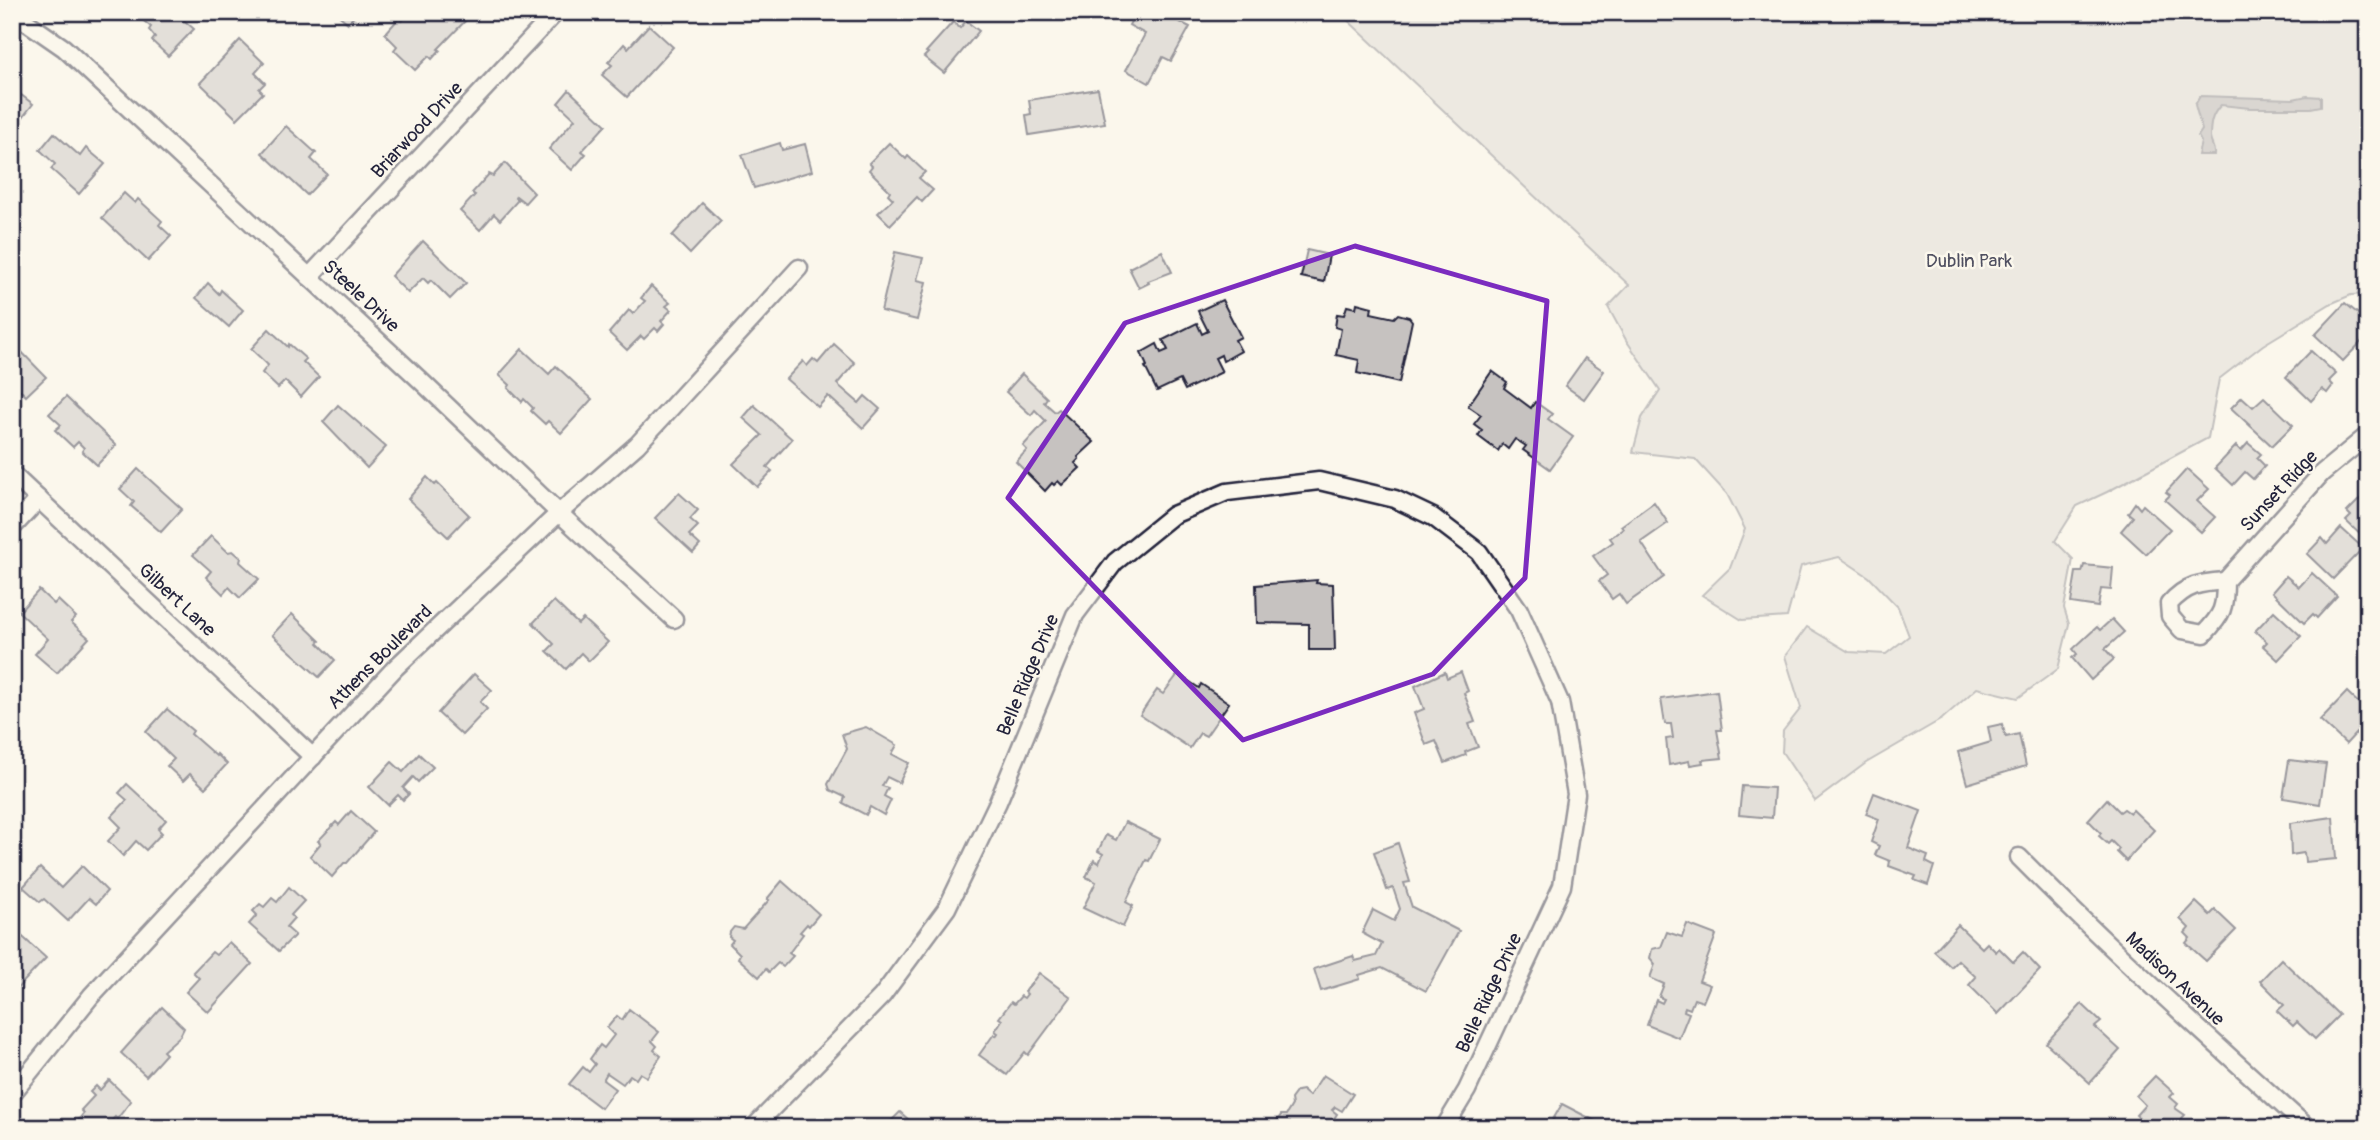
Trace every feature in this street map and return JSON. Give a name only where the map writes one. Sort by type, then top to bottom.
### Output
[{"type":"street","name":"Steele Drive","points":[[12,12],[64,48],[674,619]]},
{"type":"street","name":"Briarwood Drive","points":[[309,277],[556,12]]},
{"type":"street","name":"Athens Boulevard","points":[[12,1094],[91,996],[395,668],[559,513],[637,445],[799,268]]},
{"type":"street","name":"Sunset Ridge","points":[[2225,581],[2322,473],[2368,435]]},
{"type":"street","name":"Gilbert Lane","points":[[12,474],[313,757]]},
{"type":"street","name":"Belle Ridge Drive","points":[[753,1128],[882,996],[947,908],[998,802],[1075,615],[1115,562],[1173,515],[1227,492],[1319,481],[1395,499],[1433,517],[1479,552],[1519,610],[1560,702],[1576,794],[1562,886],[1467,1090],[1444,1128]]},
{"type":"street","points":[[12,528],[39,499]]},
{"type":"street","name":"Madison Avenue","points":[[2019,857],[2167,1002],[2308,1128]]},
{"type":"highlighted area","points":[[1355,246],[1547,301],[1525,578],[1433,674],[1243,740],[1008,498],[1125,323]]},
{"type":"green space","name":"Dublin Park","points":[[1339,12],[2368,12],[2368,294],[2351,295],[2330,304],[2263,345],[2219,379],[2208,438],[2077,506],[2055,541],[2073,559],[2064,608],[2069,624],[2058,669],[2018,698],[1977,688],[1942,719],[1866,763],[1815,801],[1782,752],[1783,731],[1801,708],[1785,656],[1807,627],[1849,652],[1886,654],[1909,636],[1898,607],[1869,577],[1839,557],[1801,566],[1787,617],[1742,620],[1702,595],[1730,568],[1745,529],[1727,494],[1695,459],[1633,452],[1642,418],[1660,390],[1626,340],[1608,307],[1629,285]]},
{"type":"shaded area","points":[[2200,96],[2293,99],[2321,97],[2321,106],[2250,108],[2221,105],[2211,124],[2210,138],[2214,155],[2198,155],[2201,142],[2198,136],[2202,130],[2195,105]]},
{"type":"building","points":[[141,12],[170,12],[168,14],[173,18],[177,14],[194,29],[168,56],[152,41],[155,37],[149,30],[151,27],[138,16]]},
{"type":"building","points":[[335,12],[358,12],[348,23]]},
{"type":"building","points":[[411,12],[468,12],[471,15],[438,49],[440,50],[432,59],[429,56],[415,70],[394,50],[397,46],[385,34],[399,18],[402,21]]},
{"type":"building","points":[[1136,12],[1160,12],[1190,27],[1171,61],[1163,57],[1149,83],[1126,70],[1145,34],[1129,25]]},
{"type":"building","points":[[966,21],[979,31],[944,73],[924,57],[928,53],[926,52],[953,22],[960,28]]},
{"type":"building","points":[[649,25],[673,47],[627,97],[602,75],[612,65],[608,62],[624,44],[628,48]]},
{"type":"building","points":[[240,40],[264,63],[255,73],[265,83],[259,89],[263,93],[237,119],[200,83]]},
{"type":"building","points":[[12,88],[33,104],[12,131]]},
{"type":"building","points":[[1098,89],[1105,123],[1029,135],[1026,115],[1031,114],[1029,100]]},
{"type":"building","points":[[569,90],[606,125],[582,151],[586,154],[572,170],[549,149],[575,119],[558,103]]},
{"type":"building","points":[[286,126],[316,153],[311,159],[327,174],[307,195],[262,153]]},
{"type":"building","points":[[54,133],[80,156],[86,148],[105,164],[79,194],[51,169],[55,164],[40,150]]},
{"type":"building","points":[[780,143],[782,150],[805,144],[812,171],[754,188],[742,155]]},
{"type":"building","points":[[889,143],[925,172],[919,178],[933,190],[922,202],[917,197],[890,225],[878,213],[893,199],[888,194],[890,191],[869,170],[872,166],[869,163]]},
{"type":"building","points":[[505,163],[534,193],[525,203],[516,196],[518,200],[500,220],[494,214],[480,230],[460,211],[489,174],[493,176]]},
{"type":"building","points":[[124,193],[135,203],[138,199],[162,221],[159,225],[171,236],[148,261],[102,218]]},
{"type":"building","points":[[702,203],[721,221],[690,254],[672,236]]},
{"type":"building","points":[[423,241],[466,283],[450,299],[431,280],[428,283],[423,278],[408,293],[391,276]]},
{"type":"building","points":[[1307,250],[1329,255],[1324,282],[1301,277]]},
{"type":"building","points":[[1162,251],[1172,272],[1148,281],[1149,283],[1139,288],[1129,268]]},
{"type":"building","points":[[895,252],[923,258],[917,280],[926,282],[917,320],[881,311]]},
{"type":"building","points":[[208,283],[219,294],[221,290],[243,310],[229,327],[196,298]]},
{"type":"building","points":[[651,286],[670,303],[666,306],[671,310],[661,321],[664,324],[658,331],[655,328],[644,339],[641,336],[627,350],[609,333],[629,310],[633,314],[645,301],[641,298]]},
{"type":"building","points":[[1222,300],[1241,337],[1235,340],[1241,351],[1223,361],[1221,355],[1215,358],[1222,372],[1185,390],[1180,380],[1157,391],[1141,353],[1157,344],[1161,353],[1168,350],[1163,340],[1197,323],[1202,334],[1208,331],[1198,311]]},
{"type":"building","points":[[1357,303],[1372,307],[1371,313],[1394,318],[1398,314],[1409,317],[1412,321],[1399,383],[1357,373],[1359,360],[1336,355],[1341,329],[1335,327],[1337,314],[1344,315],[1347,306],[1356,308]]},
{"type":"building","points":[[2345,303],[2368,322],[2368,335],[2343,361],[2315,335]]},
{"type":"building","points":[[269,329],[306,359],[303,362],[319,377],[301,397],[285,381],[278,388],[262,373],[268,365],[251,349]]},
{"type":"building","points":[[12,342],[46,377],[26,396],[12,382]]},
{"type":"building","points":[[834,344],[855,363],[837,384],[859,403],[865,396],[880,409],[863,428],[828,396],[818,407],[786,379],[803,361],[807,366],[813,359],[818,363]]},
{"type":"building","points":[[522,349],[549,374],[556,366],[592,399],[561,433],[548,421],[545,424],[531,411],[533,408],[524,399],[522,402],[499,375]]},
{"type":"building","points":[[2311,351],[2336,374],[2329,381],[2333,385],[2327,393],[2322,389],[2311,401],[2286,377]]},
{"type":"building","points":[[1585,358],[1604,371],[1584,399],[1565,386]]},
{"type":"building","points":[[1492,371],[1507,382],[1504,388],[1531,408],[1535,402],[1552,414],[1548,419],[1573,437],[1550,469],[1523,450],[1526,446],[1515,439],[1508,449],[1502,444],[1498,451],[1478,436],[1482,430],[1474,424],[1481,415],[1468,406]]},
{"type":"building","points":[[1022,374],[1047,398],[1044,402],[1055,412],[1059,409],[1094,442],[1078,457],[1075,463],[1080,468],[1062,485],[1058,481],[1054,485],[1052,483],[1045,491],[1016,462],[1027,450],[1023,446],[1046,421],[1035,410],[1031,415],[1006,392]]},
{"type":"building","points":[[66,397],[116,445],[97,465],[82,451],[84,448],[78,442],[73,447],[55,430],[61,425],[49,414]]},
{"type":"building","points":[[2242,397],[2253,407],[2264,397],[2293,425],[2272,446],[2231,408]]},
{"type":"building","points":[[338,405],[386,447],[367,468],[323,422]]},
{"type":"building","points":[[754,405],[792,439],[767,467],[772,471],[757,487],[733,464],[762,435],[743,418]]},
{"type":"building","points":[[2248,443],[2261,454],[2257,458],[2265,466],[2253,479],[2245,472],[2233,485],[2215,468],[2236,446],[2241,451]]},
{"type":"building","points":[[138,469],[182,509],[161,532],[131,506],[134,502],[120,489]]},
{"type":"building","points":[[2187,469],[2209,489],[2197,501],[2215,517],[2201,532],[2165,500],[2170,495],[2166,492]]},
{"type":"building","points":[[427,477],[435,485],[437,483],[469,515],[448,537],[408,499]]},
{"type":"building","points":[[679,493],[698,510],[690,519],[698,526],[689,535],[700,545],[693,553],[655,518]]},
{"type":"building","points":[[2361,498],[2368,505],[2368,542],[2346,521],[2351,516],[2347,512]]},
{"type":"building","points":[[1654,502],[1668,523],[1641,542],[1664,577],[1626,604],[1619,594],[1612,599],[1599,581],[1607,575],[1593,556],[1613,542],[1610,538],[1623,529],[1621,526]]},
{"type":"building","points":[[2135,503],[2140,509],[2143,505],[2170,529],[2146,554],[2121,531],[2133,517],[2128,513]]},
{"type":"building","points":[[2341,528],[2363,548],[2333,579],[2307,554],[2322,538],[2327,544]]},
{"type":"building","points":[[211,536],[228,552],[233,551],[241,558],[240,562],[259,579],[240,598],[229,587],[223,594],[206,577],[211,571],[193,555]]},
{"type":"building","points":[[2084,565],[2113,568],[2111,590],[2101,589],[2098,607],[2071,603],[2076,572],[2082,572]]},
{"type":"building","points":[[2312,573],[2337,596],[2317,618],[2313,614],[2304,623],[2272,592],[2286,576],[2299,587]]},
{"type":"building","points":[[1317,580],[1316,583],[1333,584],[1335,650],[1309,650],[1309,624],[1257,623],[1256,585]]},
{"type":"building","points":[[39,590],[54,604],[58,600],[76,617],[71,622],[89,638],[57,673],[35,654],[48,639],[19,612]]},
{"type":"building","points":[[554,601],[578,624],[583,619],[608,642],[589,661],[581,653],[566,669],[547,651],[554,644],[533,623]]},
{"type":"building","points":[[2274,611],[2301,636],[2278,660],[2263,646],[2267,642],[2255,631]]},
{"type":"building","points":[[292,614],[335,660],[319,677],[272,635]]},
{"type":"building","points":[[2112,619],[2124,632],[2105,649],[2114,659],[2091,680],[2072,658],[2077,654],[2073,649],[2097,627],[2100,630]]},
{"type":"building","points":[[1445,672],[1447,678],[1461,672],[1468,691],[1464,693],[1475,722],[1469,724],[1478,747],[1445,763],[1436,741],[1426,745],[1414,713],[1424,709],[1415,686]]},
{"type":"building","points":[[474,674],[492,690],[480,702],[487,709],[462,735],[438,713]]},
{"type":"building","points":[[1178,674],[1199,688],[1201,684],[1229,703],[1206,736],[1200,733],[1190,748],[1140,715],[1157,690],[1163,694]]},
{"type":"building","points":[[1717,691],[1722,730],[1717,730],[1722,758],[1702,760],[1703,763],[1690,765],[1689,761],[1669,765],[1666,739],[1673,738],[1671,724],[1665,724],[1661,699]]},
{"type":"building","points":[[2347,692],[2368,712],[2368,719],[2364,723],[2368,726],[2360,735],[2357,732],[2346,744],[2320,720]]},
{"type":"building","points":[[167,709],[193,731],[191,734],[227,764],[205,788],[190,774],[183,781],[167,766],[174,759],[146,732]]},
{"type":"building","points":[[2002,724],[2006,737],[2019,734],[2026,766],[1967,784],[1958,752],[1991,742],[1988,727]]},
{"type":"building","points":[[866,727],[897,745],[892,754],[909,763],[899,783],[887,777],[882,786],[888,788],[884,796],[891,800],[884,815],[870,807],[866,815],[843,803],[845,797],[830,790],[828,784],[847,749],[842,734]]},
{"type":"building","points":[[419,754],[433,767],[418,782],[413,777],[403,788],[409,794],[403,800],[398,795],[388,805],[369,787],[392,762],[403,772]]},
{"type":"building","points":[[2289,760],[2326,764],[2320,804],[2283,798]]},
{"type":"building","points":[[127,784],[166,820],[158,829],[162,833],[146,850],[136,841],[123,856],[108,841],[121,827],[111,817],[127,800],[119,793]]},
{"type":"building","points":[[1742,786],[1774,788],[1772,818],[1739,815]]},
{"type":"building","points":[[1874,793],[1921,811],[1908,848],[1928,856],[1926,862],[1934,866],[1928,885],[1914,880],[1916,876],[1889,866],[1890,861],[1875,855],[1879,846],[1871,842],[1879,819],[1866,814]]},
{"type":"building","points":[[2107,799],[2120,812],[2124,809],[2130,813],[2133,810],[2154,830],[2126,861],[2117,852],[2119,849],[2111,841],[2108,844],[2099,836],[2101,833],[2088,820]]},
{"type":"building","points":[[351,811],[374,832],[332,877],[310,856],[321,843],[318,841],[336,822],[339,825]]},
{"type":"building","points":[[2333,817],[2336,859],[2305,862],[2304,853],[2291,855],[2290,823]]},
{"type":"building","points":[[1125,822],[1160,839],[1149,861],[1146,860],[1126,902],[1133,906],[1123,927],[1083,908],[1096,882],[1086,877],[1094,860],[1099,863],[1103,854],[1098,851],[1106,835],[1116,840]]},
{"type":"building","points":[[1398,843],[1410,882],[1404,883],[1412,907],[1459,931],[1426,991],[1382,968],[1359,975],[1360,979],[1321,991],[1314,969],[1353,956],[1355,961],[1376,956],[1382,944],[1362,933],[1373,910],[1394,921],[1400,909],[1393,888],[1387,890],[1374,852]]},
{"type":"building","points":[[82,866],[107,891],[96,904],[89,898],[68,921],[44,899],[40,902],[23,887],[40,868],[61,888]]},
{"type":"building","points":[[782,881],[819,914],[800,932],[803,934],[789,953],[793,956],[783,967],[778,963],[769,972],[766,969],[759,977],[738,958],[740,954],[730,944],[733,940],[729,937],[730,932],[734,927],[743,929]]},
{"type":"building","points":[[289,887],[304,901],[291,915],[294,918],[286,927],[295,935],[279,951],[249,924],[257,915],[253,911],[260,904],[264,907],[272,898],[277,902]]},
{"type":"building","points":[[2196,902],[2210,915],[2215,910],[2236,930],[2206,961],[2186,943],[2190,938],[2185,933],[2189,928],[2180,919]]},
{"type":"building","points":[[1687,924],[1716,935],[1699,981],[1710,985],[1703,1002],[1694,999],[1690,1009],[1685,1007],[1684,1011],[1689,1013],[1679,1038],[1647,1025],[1656,1000],[1662,1003],[1664,999],[1659,997],[1664,984],[1650,978],[1655,964],[1650,958],[1652,949],[1661,947],[1667,932],[1682,937]]},
{"type":"building","points":[[1958,925],[1982,948],[1987,943],[1996,952],[1999,948],[2013,962],[2023,952],[2040,970],[1998,1014],[1969,985],[1976,977],[1958,960],[1951,967],[1934,951]]},
{"type":"building","points":[[15,930],[46,958],[12,994],[12,933]]},
{"type":"building","points":[[229,942],[252,964],[208,1012],[186,992],[199,978],[193,972],[212,952],[216,955]]},
{"type":"building","points":[[2281,959],[2339,1015],[2315,1039],[2297,1022],[2293,1026],[2277,1011],[2284,1005],[2260,981]]},
{"type":"building","points":[[1039,973],[1071,997],[1028,1055],[1025,1052],[1007,1075],[979,1055],[994,1034],[996,1036],[998,1033],[995,1031],[1002,1020],[999,1018],[1011,1002],[1014,1004],[1021,996],[1024,998],[1027,994],[1025,992]]},
{"type":"building","points":[[2082,1004],[2101,1022],[2095,1027],[2120,1050],[2090,1083],[2046,1043]]},
{"type":"building","points":[[162,1007],[184,1028],[180,1036],[163,1051],[166,1054],[146,1076],[121,1053]]},
{"type":"building","points":[[629,1009],[659,1032],[652,1041],[657,1046],[654,1050],[661,1056],[647,1077],[640,1073],[636,1079],[630,1075],[623,1084],[607,1073],[603,1080],[615,1089],[601,1108],[569,1084],[583,1067],[589,1072],[595,1064],[590,1059],[600,1045],[604,1048],[614,1035],[607,1028],[617,1016],[622,1020]]},
{"type":"building","points":[[1323,1075],[1353,1094],[1342,1111],[1335,1107],[1332,1110],[1337,1114],[1328,1128],[1276,1128],[1275,1124],[1281,1115],[1286,1115],[1292,1105],[1291,1099],[1297,1091],[1302,1090],[1309,1096]]},
{"type":"building","points":[[2155,1076],[2174,1093],[2170,1097],[2178,1104],[2175,1108],[2185,1115],[2173,1128],[2150,1128],[2136,1115],[2145,1105],[2136,1096]]},
{"type":"building","points":[[109,1080],[131,1101],[117,1119],[115,1117],[105,1128],[79,1128],[75,1124],[84,1113],[81,1110],[94,1096],[90,1092],[96,1086],[100,1090]]},
{"type":"building","points":[[1562,1104],[1597,1122],[1593,1128],[1548,1128]]},
{"type":"building","points":[[900,1112],[918,1128],[891,1128],[888,1124]]}]
